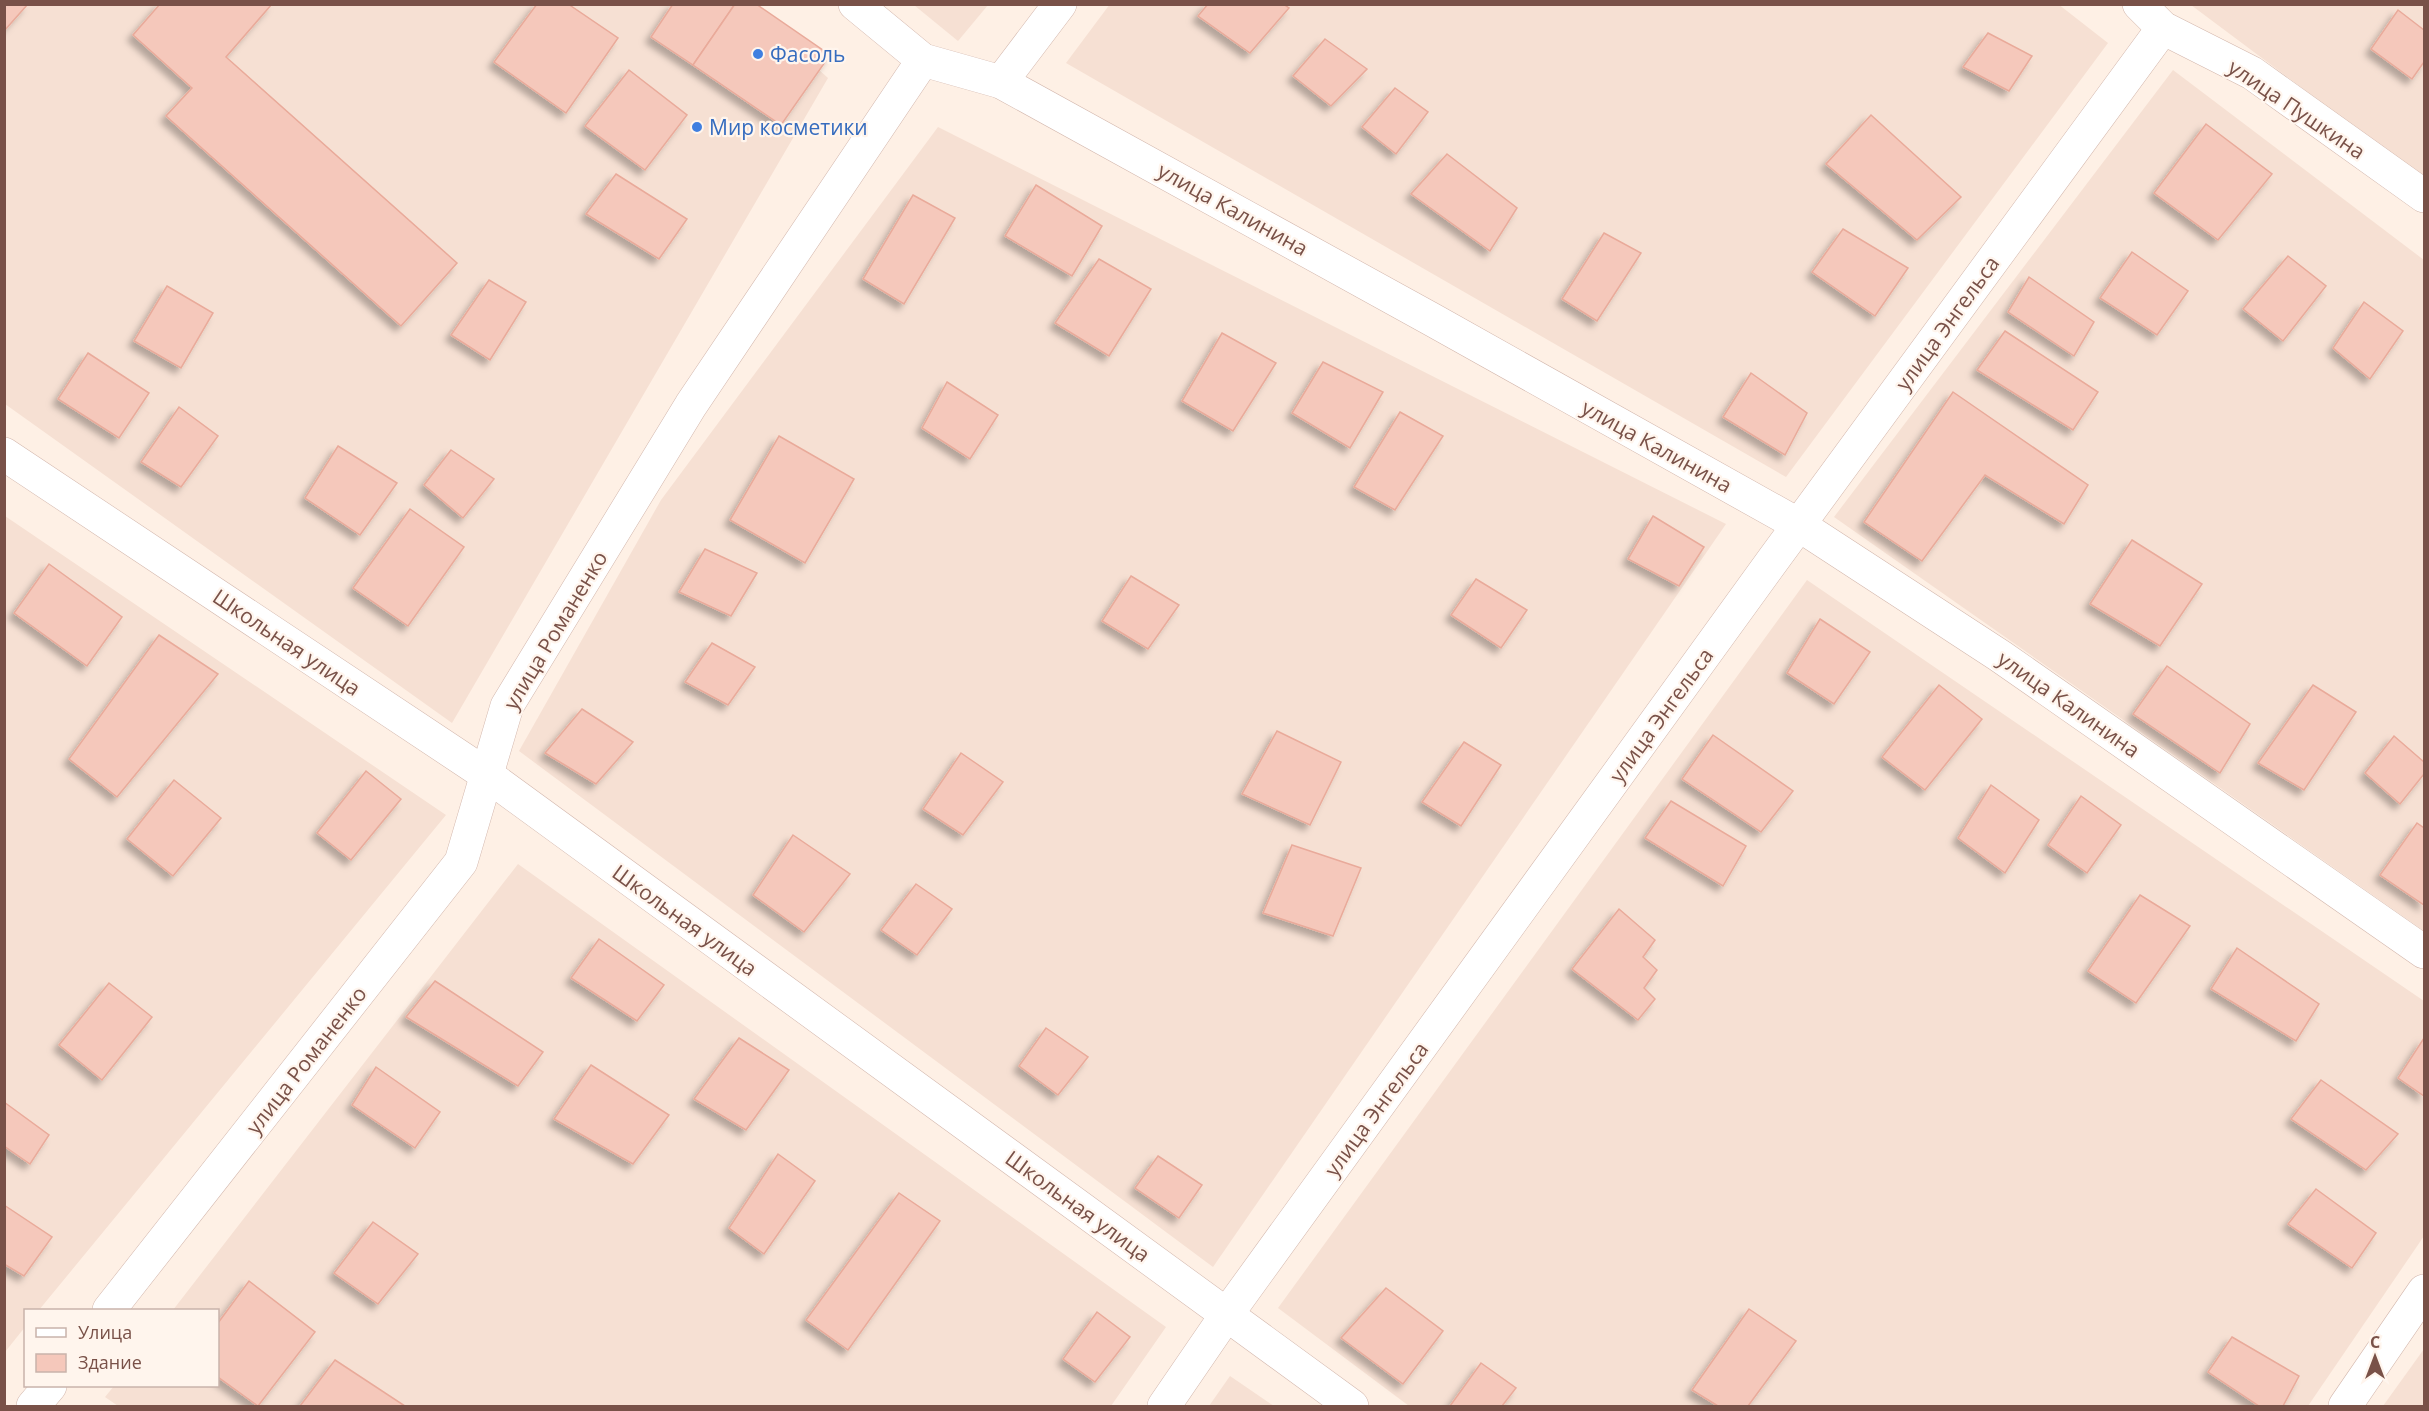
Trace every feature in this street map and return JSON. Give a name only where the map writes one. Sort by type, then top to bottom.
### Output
[{"type":"street","name":"улица Калинина","points":[[855,4],[923,60],[1001,82],[1431,318],[1799,525],[2010,663],[2424,952]]},
{"type":"street","points":[[1001,82],[1060,4]]},
{"type":"street","name":"улица Пушкина","points":[[2139,4],[2163,28],[2252,73],[2424,196]]},
{"type":"street","name":"улица Энгельса","points":[[1164,1407],[1227,1314],[1799,525],[2163,28]]},
{"type":"street","name":"улица Романенко","points":[[111,1309],[461,862],[507,706],[692,405],[923,60]]},
{"type":"street","name":"Школьная улица","points":[[4,454],[487,775],[1352,1407]]},
{"type":"street","points":[[2345,1407],[2424,1291]]},
{"type":"shaded area","points":[[1110,4],[2058,4],[2108,43],[1786,477],[1066,63]]},
{"type":"shaded area","points":[[5,5],[747,5],[828,78],[452,723],[5,404]]},
{"type":"shaded area","points":[[914,5],[988,5],[958,41]]},
{"type":"shaded area","points":[[2191,5],[2424,5],[2424,179]]},
{"type":"shaded area","points":[[2173,70],[2424,260],[2424,931],[1834,517]]},
{"type":"shaded area","points":[[938,127],[1726,524],[1213,1267],[519,751],[661,500]]},
{"type":"shaded area","points":[[5,516],[446,815],[40,1309],[24,1309],[24,1328],[5,1352]]},
{"type":"shaded area","points":[[1807,580],[2424,1001],[2424,1236],[2308,1406],[1409,1406],[1278,1308]]},
{"type":"shaded area","points":[[518,864],[1166,1327],[1111,1406],[118,1406],[105,1397],[113,1387],[219,1387],[219,1309],[174,1309]]},
{"type":"shaded area","points":[[2424,1349],[2424,1406],[2383,1406]]},
{"type":"shaded area","points":[[1230,1376],[1274,1406],[1209,1406]]},
{"type":"building","points":[[4,4],[28,4],[4,31]]},
{"type":"building","points":[[160,4],[272,4],[226,57],[457,263],[401,326],[166,116],[192,88],[133,35]]},
{"type":"building","points":[[537,4],[568,4],[618,38],[566,113],[494,62]]},
{"type":"building","points":[[673,4],[735,4],[693,65],[651,37]]},
{"type":"building","points":[[735,4],[756,4],[830,55],[781,125],[693,65]]},
{"type":"building","points":[[1208,4],[1283,4],[1289,8],[1250,53],[1198,16]]},
{"type":"building","points":[[2398,10],[2424,30],[2424,62],[2412,79],[2371,49]]},
{"type":"building","points":[[1988,33],[2032,56],[2009,91],[1963,67]]},
{"type":"building","points":[[1325,39],[1367,69],[1331,106],[1293,76]]},
{"type":"building","points":[[629,70],[687,115],[645,170],[585,126]]},
{"type":"building","points":[[1395,88],[1428,112],[1396,154],[1362,127]]},
{"type":"building","points":[[1871,115],[1961,197],[1917,240],[1826,164]]},
{"type":"building","points":[[2206,124],[2272,174],[2218,240],[2154,193]]},
{"type":"building","points":[[1447,154],[1517,208],[1490,251],[1411,194]]},
{"type":"building","points":[[616,174],[687,219],[659,259],[586,214]]},
{"type":"building","points":[[1036,185],[1102,226],[1072,276],[1005,236]]},
{"type":"building","points":[[913,195],[955,218],[904,304],[863,279]]},
{"type":"building","points":[[1843,229],[1908,268],[1875,316],[1812,272]]},
{"type":"building","points":[[1604,233],[1641,253],[1597,321],[1562,299]]},
{"type":"building","points":[[2132,252],[2188,291],[2157,335],[2100,298]]},
{"type":"building","points":[[2288,256],[2326,286],[2283,341],[2243,309]]},
{"type":"building","points":[[1099,259],[1151,289],[1109,356],[1055,323]]},
{"type":"building","points":[[2029,277],[2094,322],[2074,356],[2008,312]]},
{"type":"building","points":[[489,280],[526,302],[490,360],[451,335]]},
{"type":"building","points":[[167,286],[213,313],[181,368],[134,341]]},
{"type":"building","points":[[2364,302],[2403,331],[2370,379],[2333,348]]},
{"type":"building","points":[[2005,331],[2098,392],[2073,430],[1977,370]]},
{"type":"building","points":[[1222,333],[1276,363],[1233,431],[1182,401]]},
{"type":"building","points":[[88,353],[149,393],[119,438],[58,399]]},
{"type":"building","points":[[1323,362],[1383,392],[1350,448],[1292,413]]},
{"type":"building","points":[[1751,373],[1807,413],[1785,455],[1723,417]]},
{"type":"building","points":[[947,382],[998,415],[970,459],[922,428]]},
{"type":"building","points":[[1953,392],[2088,485],[2064,524],[1985,475],[1922,561],[1864,522]]},
{"type":"building","points":[[179,407],[218,436],[181,487],[141,462]]},
{"type":"building","points":[[1400,412],[1443,436],[1395,510],[1354,487]]},
{"type":"building","points":[[779,436],[854,479],[805,563],[730,520]]},
{"type":"building","points":[[338,446],[397,483],[360,535],[305,498]]},
{"type":"building","points":[[451,450],[494,479],[463,518],[424,485]]},
{"type":"building","points":[[410,509],[464,547],[408,626],[353,588]]},
{"type":"building","points":[[1653,516],[1704,547],[1679,586],[1628,559]]},
{"type":"building","points":[[2132,540],[2202,584],[2160,646],[2090,604]]},
{"type":"building","points":[[705,549],[757,573],[731,616],[679,592]]},
{"type":"building","points":[[49,564],[122,617],[87,666],[14,613]]},
{"type":"building","points":[[1131,576],[1179,605],[1148,649],[1102,621]]},
{"type":"building","points":[[1476,579],[1527,610],[1501,648],[1451,615]]},
{"type":"building","points":[[1820,619],[1870,652],[1834,704],[1787,673]]},
{"type":"building","points":[[159,635],[218,674],[117,797],[69,759]]},
{"type":"building","points":[[712,643],[755,667],[728,705],[685,682]]},
{"type":"building","points":[[2167,666],[2250,724],[2220,773],[2133,714]]},
{"type":"building","points":[[1939,685],[1982,719],[1925,790],[1882,757]]},
{"type":"building","points":[[2313,685],[2356,712],[2304,790],[2258,763]]},
{"type":"building","points":[[582,709],[633,742],[596,784],[545,753]]},
{"type":"building","points":[[1277,731],[1341,762],[1310,825],[1242,794]]},
{"type":"building","points":[[1713,735],[1793,791],[1761,832],[1682,779]]},
{"type":"building","points":[[2394,736],[2424,762],[2424,774],[2400,804],[2365,773]]},
{"type":"building","points":[[1464,742],[1501,765],[1461,826],[1422,802]]},
{"type":"building","points":[[961,753],[1003,782],[963,835],[923,809]]},
{"type":"building","points":[[366,771],[401,799],[351,860],[317,833]]},
{"type":"building","points":[[174,780],[221,818],[173,876],[127,839]]},
{"type":"building","points":[[1991,785],[2039,820],[2005,873],[1958,838]]},
{"type":"building","points":[[2081,796],[2121,825],[2087,873],[2048,845]]},
{"type":"building","points":[[1671,801],[1746,846],[1723,886],[1645,838]]},
{"type":"building","points":[[2417,823],[2424,828],[2424,905],[2380,875]]},
{"type":"building","points":[[793,835],[850,874],[804,932],[753,895]]},
{"type":"building","points":[[1292,845],[1361,868],[1333,936],[1263,913]]},
{"type":"building","points":[[916,884],[952,909],[917,955],[881,930]]},
{"type":"building","points":[[2140,895],[2190,926],[2136,1003],[2088,971]]},
{"type":"building","points":[[1619,909],[1655,940],[1643,957],[1657,970],[1644,988],[1655,999],[1638,1020],[1572,969]]},
{"type":"building","points":[[599,939],[664,985],[637,1021],[571,978]]},
{"type":"building","points":[[2237,948],[2319,1004],[2296,1041],[2211,989]]},
{"type":"building","points":[[435,981],[543,1052],[518,1086],[406,1017]]},
{"type":"building","points":[[109,983],[152,1017],[102,1080],[59,1045]]},
{"type":"building","points":[[1046,1028],[1088,1057],[1058,1095],[1019,1066]]},
{"type":"building","points":[[739,1038],[789,1070],[746,1130],[694,1099]]},
{"type":"building","points":[[2424,1038],[2424,1096],[2398,1078]]},
{"type":"building","points":[[591,1065],[669,1115],[633,1164],[554,1119]]},
{"type":"building","points":[[376,1067],[440,1112],[415,1148],[352,1105]]},
{"type":"building","points":[[2321,1080],[2398,1134],[2366,1170],[2291,1119]]},
{"type":"building","points":[[4,1102],[49,1135],[30,1164],[4,1146]]},
{"type":"building","points":[[778,1154],[815,1181],[764,1254],[729,1228]]},
{"type":"building","points":[[1158,1156],[1202,1185],[1179,1218],[1135,1188]]},
{"type":"building","points":[[2316,1189],[2376,1233],[2352,1268],[2288,1224]]},
{"type":"building","points":[[899,1193],[940,1221],[848,1350],[806,1320]]},
{"type":"building","points":[[4,1205],[52,1237],[24,1276],[4,1264]]},
{"type":"building","points":[[373,1222],[418,1254],[378,1304],[334,1273]]},
{"type":"building","points":[[249,1281],[315,1332],[258,1406],[219,1378],[219,1322]]},
{"type":"building","points":[[1386,1288],[1443,1331],[1403,1384],[1341,1338]]},
{"type":"building","points":[[1749,1309],[1796,1341],[1748,1406],[1718,1406],[1692,1390]]},
{"type":"building","points":[[1097,1312],[1130,1337],[1095,1382],[1063,1359]]},
{"type":"building","points":[[2232,1337],[2299,1376],[2283,1406],[2259,1406],[2208,1372]]},
{"type":"building","points":[[335,1360],[405,1406],[300,1406]]},
{"type":"building","points":[[1481,1363],[1516,1388],[1502,1406],[1450,1406]]},
{"type":"place","name":"Фасоль","points":[[758,54]]},
{"type":"place","name":"Мир косметики","points":[[697,127]]}]
